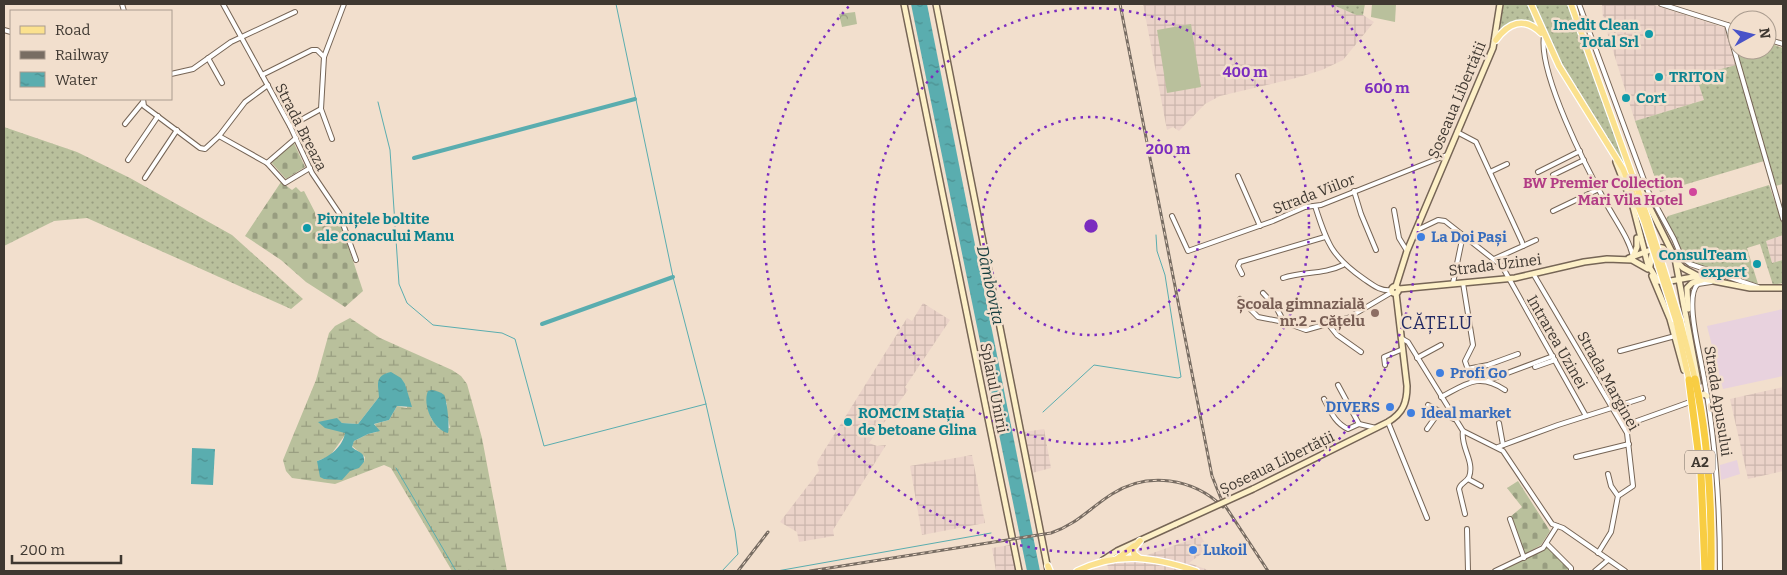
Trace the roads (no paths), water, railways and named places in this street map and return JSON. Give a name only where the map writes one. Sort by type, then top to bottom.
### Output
[{"type":"highway","name":"A2","points":[[1692,379],[1700,407],[1710,500],[1712,571]]},
{"type":"highway","name":"A2","points":[[1692,379],[1703,500],[1705,571]]},
{"type":"main road","name":"Splaiul Unirii","points":[[904,4],[1019,571]]},
{"type":"main road","name":"Splaiul Unirii","points":[[936,4],[1049,570]]},
{"type":"main road","name":"Șoseaua Libertății","points":[[1104,560],[1117,551],[1253,489],[1399,415],[1406,400],[1407,386],[1395,290],[1415,231],[1496,40],[1500,4]]},
{"type":"main road","points":[[1531,4],[1544,36],[1623,169],[1648,218],[1676,262],[1682,279],[1700,396],[1700,407]]},
{"type":"main road","points":[[1573,4],[1577,21],[1627,165],[1648,218],[1678,321],[1692,379]]},
{"type":"main road","points":[[1496,40],[1508,27],[1518,22],[1531,24],[1544,36]]},
{"type":"main road","points":[[1602,135],[1621,173],[1644,253],[1675,336],[1696,421]]},
{"type":"main road","points":[[1633,257],[1638,244],[1635,217]]},
{"type":"main road","points":[[1714,281],[1682,279],[1668,282],[1658,281],[1650,270],[1650,256],[1661,248],[1690,272],[1714,281],[1736,286],[1765,289],[1783,288]]},
{"type":"main road","name":"Strada Uzinei","points":[[1395,290],[1509,279],[1534,275],[1584,262],[1624,259],[1661,248]]},
{"type":"main road","name":"Strada Uzinei","points":[[1624,259],[1638,262],[1650,270]]},
{"type":"main road","points":[[1668,282],[1675,271],[1676,262]]},
{"type":"main road","points":[[1682,279],[1692,286]]},
{"type":"main road","points":[[1689,329],[1686,293],[1698,281],[1714,281]]},
{"type":"main road","points":[[1700,396],[1704,394],[1707,396]]},
{"type":"main road","points":[[1118,558],[1140,541]]},
{"type":"main road","points":[[1134,546],[1134,554],[1139,558]]},
{"type":"main road","points":[[1077,571],[1104,560],[1118,558],[1139,558],[1196,571]]},
{"type":"street","name":"Strada Breaza","points":[[223,4],[290,126],[321,188],[340,213],[356,260]]},
{"type":"street","points":[[332,139],[321,109],[324,57],[344,4]]},
{"type":"street","points":[[1579,4],[1643,180],[1658,212],[1686,262],[1765,289]]},
{"type":"street","points":[[1661,4],[1727,25]]},
{"type":"street","points":[[172,74],[193,69],[230,43],[295,12]]},
{"type":"street","points":[[1544,36],[1544,53],[1555,90],[1584,160],[1630,246],[1633,257]]},
{"type":"street","points":[[262,75],[312,50],[320,51],[324,57]]},
{"type":"street","points":[[208,58],[222,83]]},
{"type":"street","points":[[1737,60],[1783,219]]},
{"type":"street","points":[[125,124],[143,100],[158,116],[202,149],[208,147],[219,136],[244,102],[268,85]]},
{"type":"street","points":[[290,126],[321,109]]},
{"type":"street","points":[[128,160],[158,116]]},
{"type":"street","points":[[145,178],[177,130]]},
{"type":"street","points":[[1457,132],[1475,140],[1523,246]]},
{"type":"street","points":[[219,136],[267,163],[286,184],[310,168]]},
{"type":"street","points":[[267,163],[296,138]]},
{"type":"street","points":[[1538,172],[1580,151]]},
{"type":"street","name":"Strada Viilor","points":[[1172,216],[1188,251],[1260,226],[1305,207],[1315,206],[1447,155]]},
{"type":"street","points":[[1553,175],[1584,160]]},
{"type":"street","points":[[1490,172],[1507,164]]},
{"type":"street","points":[[1238,176],[1260,226]]},
{"type":"street","points":[[1553,211],[1599,189]]},
{"type":"street","points":[[1354,191],[1376,250]]},
{"type":"street","points":[[1315,206],[1325,237],[1342,264],[1376,287],[1395,290]]},
{"type":"street","points":[[1394,210],[1399,238],[1407,251]]},
{"type":"street","points":[[1648,218],[1658,212]]},
{"type":"street","points":[[1415,231],[1442,220],[1494,259],[1504,269],[1509,279]]},
{"type":"street","points":[[1454,283],[1463,236]]},
{"type":"street","points":[[1242,274],[1238,266],[1240,262],[1325,237]]},
{"type":"street","points":[[1494,259],[1536,240]]},
{"type":"street","points":[[1283,278],[1304,272],[1326,272],[1342,264]]},
{"type":"street","name":"Strada Marginei","points":[[1534,275],[1628,436],[1633,486],[1618,496],[1611,532],[1598,553]]},
{"type":"street","name":"Intrarea Uzinei","points":[[1509,279],[1586,416]]},
{"type":"street","points":[[1463,283],[1472,342],[1466,361],[1472,381]]},
{"type":"street","name":"Strada Apusului","points":[[1692,286],[1695,332],[1707,396],[1717,475],[1720,571]]},
{"type":"street","points":[[1240,299],[1258,316],[1284,322],[1306,330],[1329,325],[1360,312],[1395,290]]},
{"type":"street","points":[[1263,293],[1276,307],[1284,322]]},
{"type":"street","points":[[1329,325],[1337,335],[1360,352]]},
{"type":"street","points":[[1620,351],[1675,336]]},
{"type":"street","points":[[1401,338],[1407,341],[1463,431],[1498,447],[1505,453],[1548,518],[1556,526],[1625,571]]},
{"type":"street","points":[[1417,358],[1441,345]]},
{"type":"street","points":[[1385,365],[1384,357],[1403,349]]},
{"type":"street","points":[[1467,369],[1488,365],[1518,354]]},
{"type":"street","points":[[1535,367],[1554,358]]},
{"type":"street","points":[[1486,381],[1554,358]]},
{"type":"street","points":[[1441,397],[1472,381],[1493,382],[1505,390]]},
{"type":"street","points":[[1338,385],[1358,424]]},
{"type":"street","points":[[1498,447],[1643,398]]},
{"type":"street","points":[[1324,399],[1337,423],[1348,429],[1358,424],[1376,428]]},
{"type":"street","points":[[1623,426],[1690,402]]},
{"type":"street","points":[[1428,405],[1455,419]]},
{"type":"street","points":[[1427,429],[1439,412]]},
{"type":"street","points":[[1388,422],[1427,518]]},
{"type":"street","points":[[1499,423],[1504,445]]},
{"type":"street","points":[[1463,431],[1462,440],[1469,462],[1468,478],[1461,484],[1458,490],[1465,514]]},
{"type":"street","points":[[1576,457],[1629,444]]},
{"type":"street","points":[[1608,474],[1611,486],[1618,496]]},
{"type":"street","points":[[1468,478],[1481,486]]},
{"type":"street","points":[[1510,519],[1524,558]]},
{"type":"street","points":[[1495,571],[1524,558],[1547,544],[1556,526]]},
{"type":"street","points":[[1466,529],[1468,571]]},
{"type":"street","points":[[1547,544],[1571,568],[1571,571]]},
{"type":"street","points":[[1595,571],[1608,560]]},
{"type":"water","points":[[911,4],[927,4],[1040,571],[1027,571]]},
{"type":"water","points":[[391,372],[401,378],[405,384],[412,407],[397,406],[389,420],[374,424],[380,431],[368,434],[354,441],[352,447],[362,454],[364,458],[364,462],[359,468],[350,471],[342,480],[320,477],[317,461],[327,457],[335,450],[342,442],[345,433],[325,428],[318,422],[337,418],[342,423],[358,424],[379,397],[379,379]]},
{"type":"water","points":[[432,390],[444,395],[447,408],[448,433],[438,427],[430,416],[426,403],[428,391]]},
{"type":"water","points":[[192,448],[215,449],[213,485],[191,484]]},
{"type":"waterway","points":[[616,4],[673,277],[705,400],[735,531],[738,554],[722,571]]},
{"type":"waterway","points":[[414,158],[635,99]]},
{"type":"waterway","points":[[378,102],[390,150],[399,284],[407,303],[433,325],[502,333],[515,339],[544,446],[706,404]]},
{"type":"waterway","points":[[1043,412],[1094,365],[1181,377],[1165,275],[1157,251],[1156,235]]},
{"type":"waterway","points":[[542,324],[673,277]]},
{"type":"waterway","points":[[396,468],[456,571]]},
{"type":"waterway","points":[[777,571],[991,533]]},
{"type":"railway","points":[[1120,4],[1212,476],[1222,501],[1268,571]]},
{"type":"railway","points":[[810,571],[1051,533],[1076,521],[1112,494],[1140,482],[1155,480],[1184,484],[1211,497],[1223,507]]},
{"type":"railway","points":[[738,571],[768,532]]},
{"type":"place","name":"Inedit Clean Total Srl","points":[[1649,34]]},
{"type":"place","name":"TRITON","points":[[1659,77]]},
{"type":"place","name":"Cort","points":[[1626,98]]},
{"type":"place","name":"BW Premier Collection Mari Vila Hotel","points":[[1693,192]]},
{"type":"place","name":"Pivnițele boltite ale conacului Manu","points":[[307,228]]},
{"type":"place","name":"La Doi Pași","points":[[1421,237]]},
{"type":"place","name":"ConsulTeam expert","points":[[1757,264]]},
{"type":"place","name":"Școala gimnazială nr.2 - Cățelu","points":[[1375,313]]},
{"type":"place","name":"Profi Go","points":[[1440,373]]},
{"type":"place","name":"DIVERS","points":[[1390,407]]},
{"type":"place","name":"Ideal market","points":[[1411,413]]},
{"type":"place","name":"ROMCIM Stația de betoane Glina","points":[[848,422]]},
{"type":"place","name":"Lukoil","points":[[1193,550]]},
{"type":"district","name":"CĂȚELU","points":[[1437,323]]},
{"type":"water label","name":"Dâmbovița","points":[[991,285]]}]
